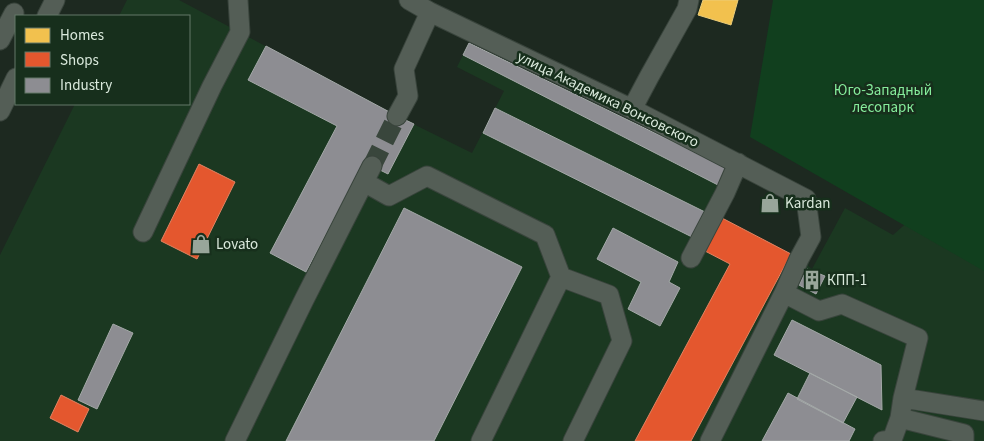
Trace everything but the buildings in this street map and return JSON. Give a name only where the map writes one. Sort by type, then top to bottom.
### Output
[{"type":"street","points":[[48,15],[55,0]]},
{"type":"street","points":[[143,232],[212,86],[240,32],[238,0]]},
{"type":"street","name":"улица Академика Вонсовского","points":[[409,0],[738,163],[806,199],[811,237],[784,293]]},
{"type":"street","points":[[632,110],[687,9],[689,0]]},
{"type":"street","points":[[397,116],[408,96],[404,69],[430,12]]},
{"type":"street","points":[[0,40],[14,13]]},
{"type":"street","points":[[0,111],[15,80]]},
{"type":"street","points":[[691,258],[725,193],[738,163]]},
{"type":"street","points":[[235,441],[368,174],[389,196],[427,176],[545,235],[561,277],[481,441]]},
{"type":"street","points":[[561,277],[609,295],[622,341],[573,441]]},
{"type":"street","points":[[710,441],[784,293],[819,311],[842,304],[918,338],[900,418],[892,440],[883,441]]},
{"type":"street","points":[[903,398],[984,411]]},
{"type":"street","points":[[900,418],[964,434],[964,441]]},
{"type":"shaded area","points":[[127,0],[179,0],[397,116],[472,153],[504,91],[457,67],[469,43],[727,168],[723,218],[799,259],[809,262],[808,266],[812,269],[845,208],[893,235],[911,219],[984,264],[984,441],[0,441],[0,255],[75,105],[190,105],[190,15],[120,15]]},
{"type":"green space","name":"Юго-Западный лесопарк","points":[[773,0],[984,0],[984,271],[750,137]]},
{"type":"tunnel","points":[[372,166],[397,116]]},
{"type":"place","name":"Kardan","points":[[770,203]]},
{"type":"place","name":"Lovato","points":[[201,244]]},
{"type":"place","name":"КПП-1","points":[[812,280]]}]
